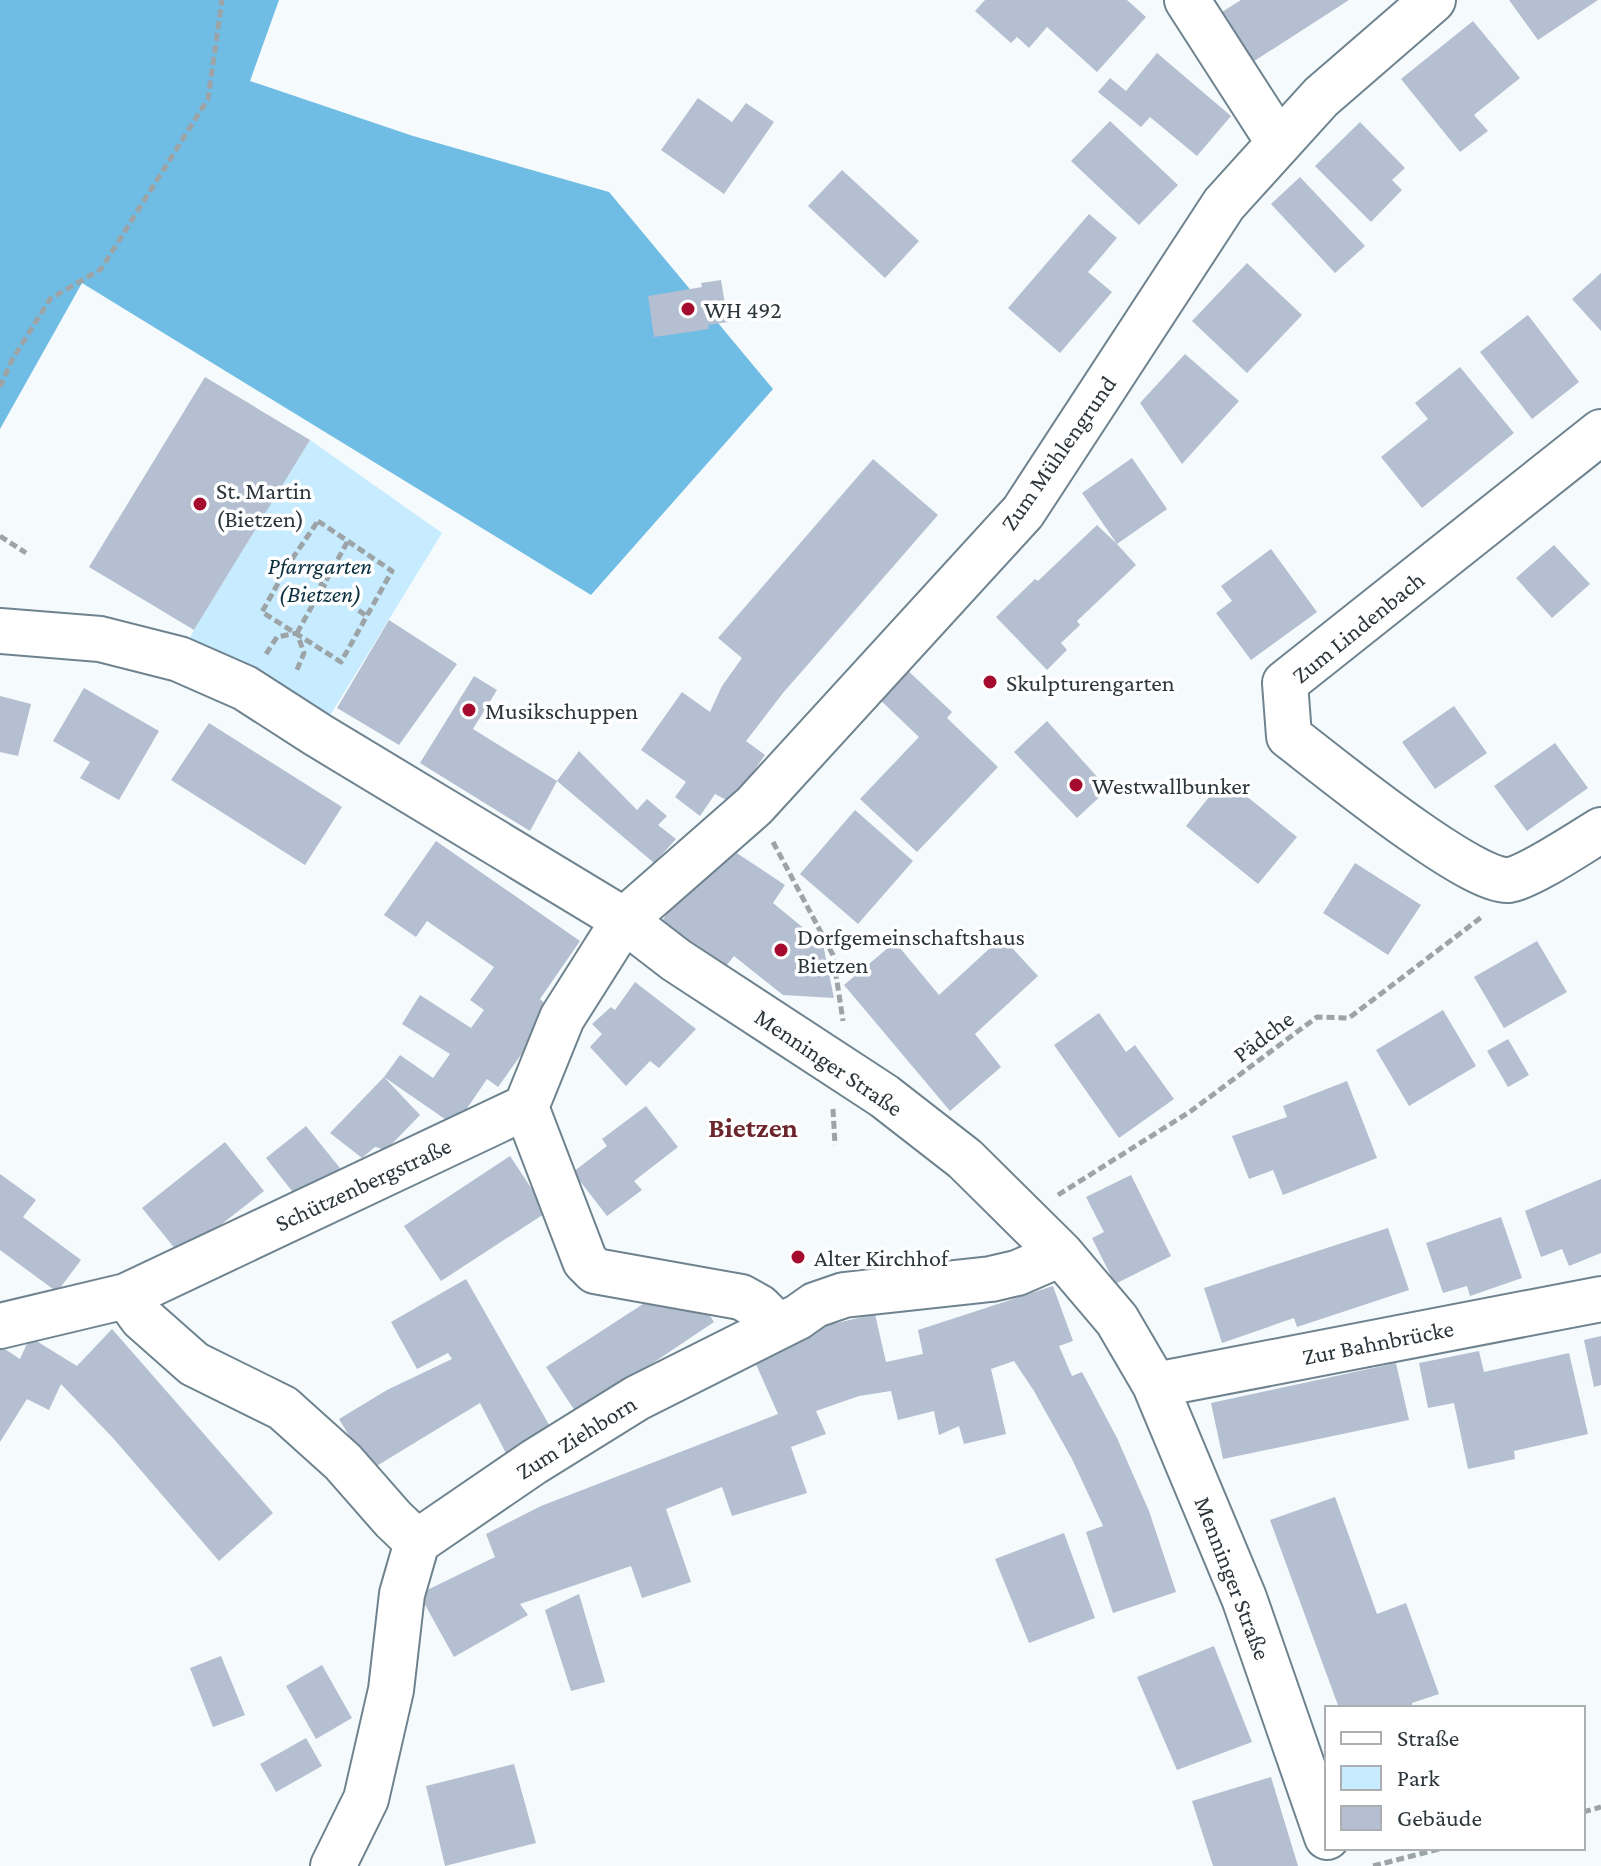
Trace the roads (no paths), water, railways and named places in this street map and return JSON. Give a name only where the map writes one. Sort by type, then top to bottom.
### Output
[{"type":"street","points":[[1187,0],[1279,143]]},
{"type":"street","name":"Zum Mühlengrund","points":[[624,920],[754,806],[1023,512],[1224,204],[1321,97],[1433,0]]},
{"type":"street","name":"Zum Lindenbach","points":[[1601,432],[1285,683],[1289,736],[1419,835],[1488,876],[1508,880],[1542,865],[1601,830]]},
{"type":"street","name":"Menninger Straße","points":[[0,631],[100,639],[179,659],[245,688],[624,920],[676,960],[884,1096],[965,1159],[1061,1254],[1117,1320],[1155,1385],[1244,1598],[1325,1831]]},
{"type":"street","points":[[624,920],[562,1018],[526,1107],[585,1261],[595,1271],[741,1297],[759,1307],[778,1326]]},
{"type":"street","name":"Schützenbergstraße","points":[[0,1326],[126,1296],[526,1107]]},
{"type":"street","name":"Zum Ziehborn","points":[[417,1542],[534,1462],[637,1398],[798,1317],[815,1305],[844,1295],[991,1279],[1017,1273],[1061,1254]]},
{"type":"street","points":[[126,1296],[142,1318],[194,1364],[283,1408],[343,1462],[417,1542],[402,1594],[391,1690],[366,1799],[333,1866]]},
{"type":"street","name":"Zur Bahnbrücke","points":[[1155,1385],[1601,1299]]},
{"type":"place","name":"WH 492","points":[[688,309]]},
{"type":"place","name":"St. Martin (Bietzen)","points":[[200,504]]},
{"type":"place","name":"Skulpturengarten","points":[[990,682]]},
{"type":"place","name":"Musikschuppen","points":[[469,710]]},
{"type":"place","name":"Westwallbunker","points":[[1076,785]]},
{"type":"place","name":"Dorfgemeinschaftshaus Bietzen","points":[[781,950]]},
{"type":"place","name":"Alter Kirchhof","points":[[798,1257]]},
{"type":"district","name":"Bietzen","points":[[753,1127]]},
{"type":"park label","name":"Pfarrgarten (Bietzen)","points":[[320,579]]}]
